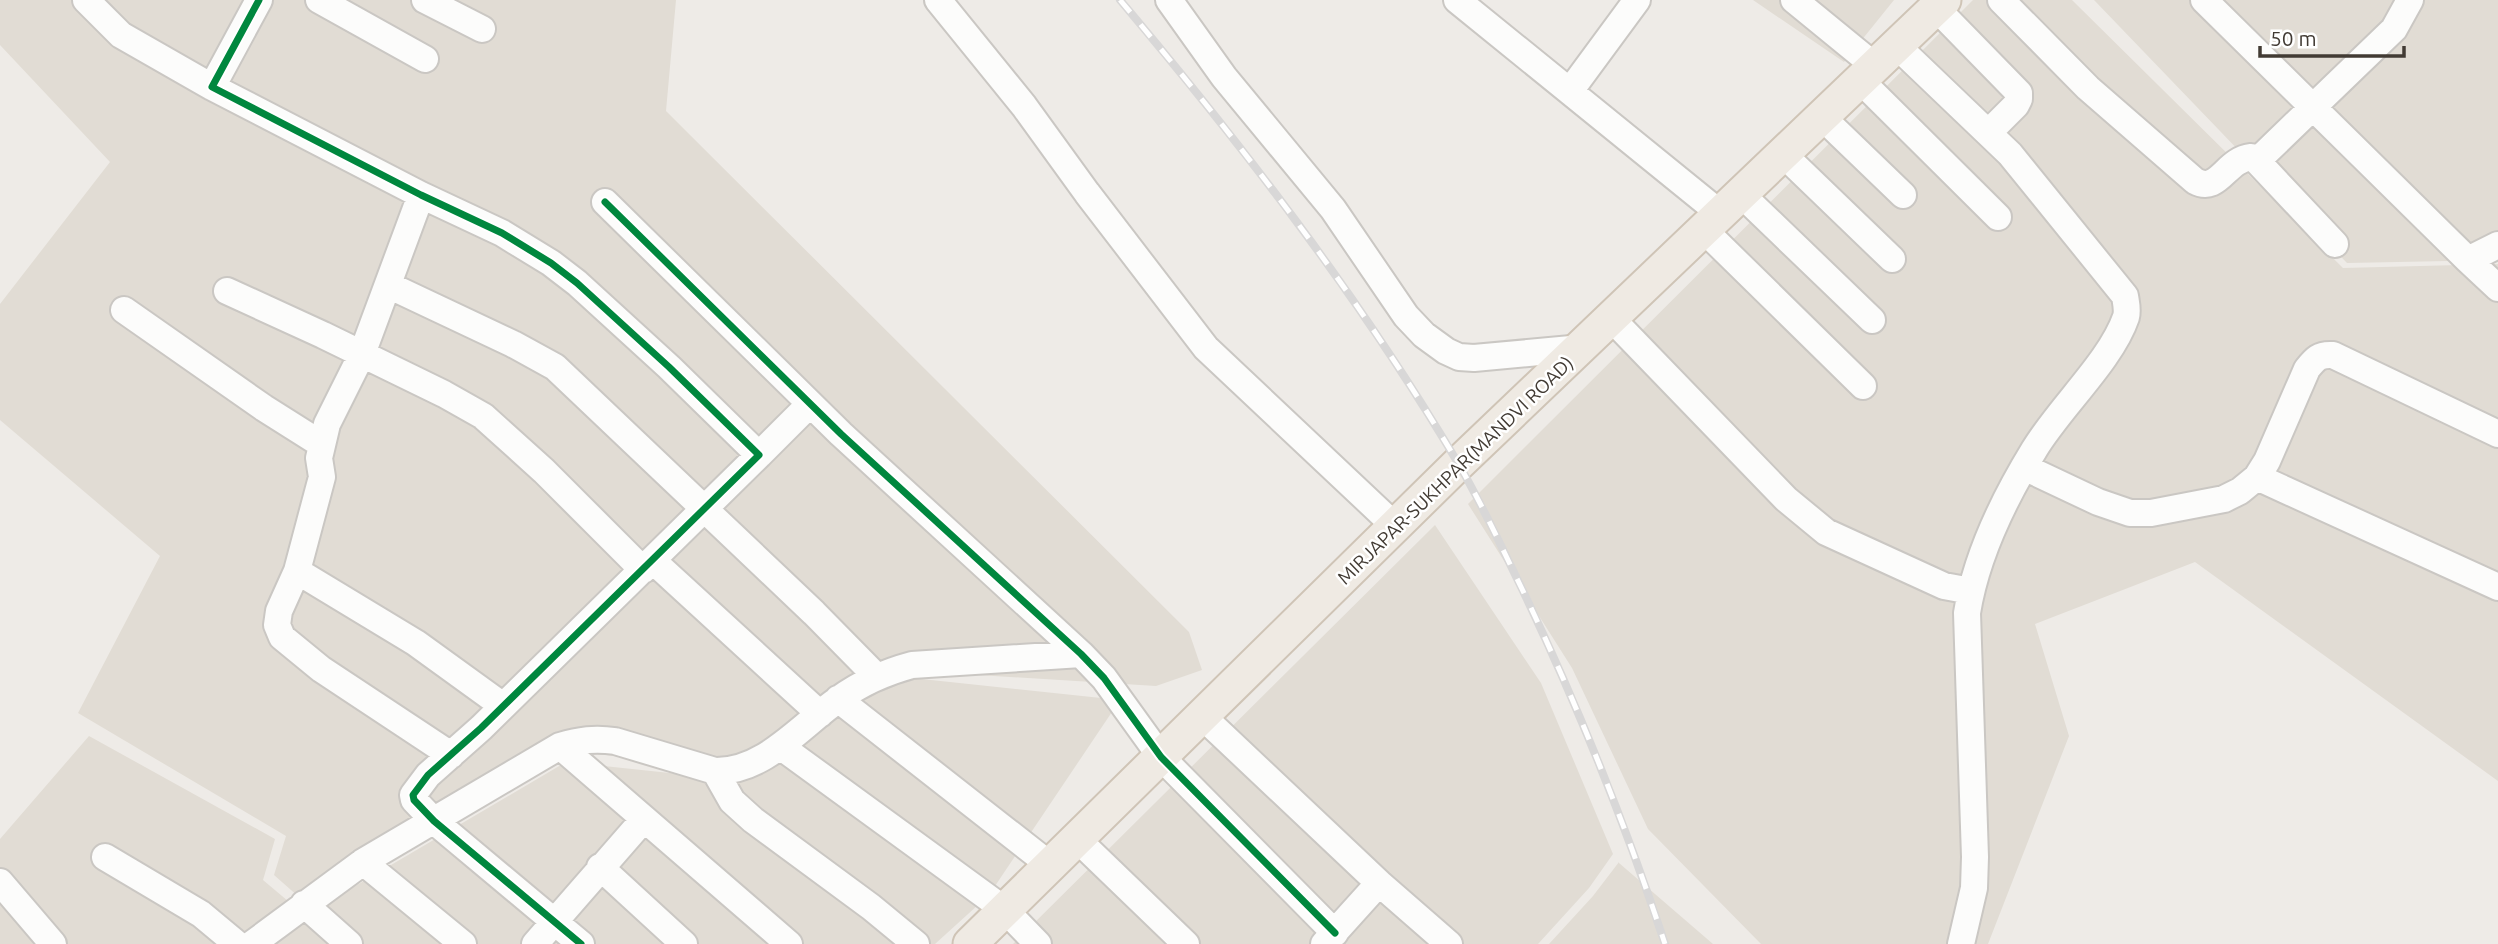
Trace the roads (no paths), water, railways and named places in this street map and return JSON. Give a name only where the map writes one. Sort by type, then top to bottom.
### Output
[{"type":"main road","name":"MIRJAPAR-SUKHPAR(MANDVI ROAD)","points":[[970,944],[1396,527],[1940,4]]},
{"type":"street","points":[[86,0],[121,35],[212,88],[421,195],[502,233],[551,262],[669,367],[758,455]]},
{"type":"street","points":[[212,88],[259,0]]},
{"type":"street","points":[[319,0],[425,59]]},
{"type":"street","points":[[425,0],[482,29]]},
{"type":"street","points":[[938,0],[1024,106],[1206,348],[1396,527]]},
{"type":"street","points":[[1169,0],[1224,77],[1333,209],[1406,316],[1424,335],[1458,357],[1474,358],[1582,348]]},
{"type":"street","points":[[1457,0],[1723,214],[1872,320]]},
{"type":"street","points":[[1570,92],[1637,0]]},
{"type":"street","points":[[1794,0],[1878,65],[1988,133],[2032,180],[2125,296],[2127,306],[2126,317],[2105,355],[2054,419],[2024,467],[2009,495],[1971,591],[1968,613],[1975,857],[1974,888],[1961,944]]},
{"type":"street","points":[[2001,0],[2088,88],[2195,181],[2202,185],[2211,184],[2234,162],[2250,157],[2257,161],[2336,244]]},
{"type":"street","points":[[2204,0],[2498,288]]},
{"type":"street","points":[[2257,161],[2395,29],[2410,0]]},
{"type":"street","points":[[1940,4],[2019,93],[2016,105],[1988,133]]},
{"type":"street","points":[[1878,65],[1998,217]]},
{"type":"street","points":[[1823,118],[1903,195]]},
{"type":"street","points":[[1784,155],[1892,259]]},
{"type":"street","points":[[421,195],[362,354],[327,424],[319,458],[322,477],[297,571],[279,611],[277,625],[282,637],[321,669],[451,755]]},
{"type":"street","points":[[604,202],[810,404],[1081,654],[1104,678],[1161,757],[1329,939],[1379,883]]},
{"type":"street","points":[[1723,214],[1863,386]]},
{"type":"street","points":[[2468,260],[2498,245]]},
{"type":"street","points":[[388,285],[513,344],[555,367],[814,613],[877,677]]},
{"type":"street","points":[[227,291],[362,354],[483,416],[647,565],[829,707],[1050,865]]},
{"type":"street","points":[[124,310],[264,408],[321,444]]},
{"type":"street","points":[[1612,319],[1786,499],[1826,532],[1944,586],[1971,591]]},
{"type":"street","points":[[2024,467],[2098,502],[2130,513],[2151,513],[2224,499],[2240,491],[2257,477],[2267,461],[2307,369],[2315,358],[2324,354],[2333,355],[2498,434]]},
{"type":"street","points":[[581,944],[434,821],[414,800],[413,794],[428,775],[503,706],[810,404]]},
{"type":"street","points":[[2257,477],[2498,587]]},
{"type":"street","points":[[297,571],[416,643],[503,706]]},
{"type":"street","points":[[252,944],[363,862],[561,746],[598,738],[715,771],[729,771],[780,746],[829,707],[877,677],[912,665],[1081,654]]},
{"type":"street","points":[[1202,716],[1379,883],[1449,944]]},
{"type":"street","points":[[561,746],[789,944]]},
{"type":"street","points":[[780,746],[1004,910],[1038,944]]},
{"type":"street","points":[[715,771],[732,801],[753,820],[871,907],[916,944]]},
{"type":"street","points":[[535,944],[644,819]]},
{"type":"street","points":[[1077,839],[1186,944]]},
{"type":"street","points":[[105,857],[201,914],[237,944]]},
{"type":"street","points":[[363,862],[463,944]]},
{"type":"street","points":[[600,867],[684,944]]},
{"type":"street","points":[[0,882],[53,944]]},
{"type":"street","points":[[304,904],[349,944]]},
{"type":"railway","points":[[1120,0],[1211,111],[1299,225],[1382,342],[1458,463],[1500,542],[1582,721],[1634,854],[1665,944]]}]
